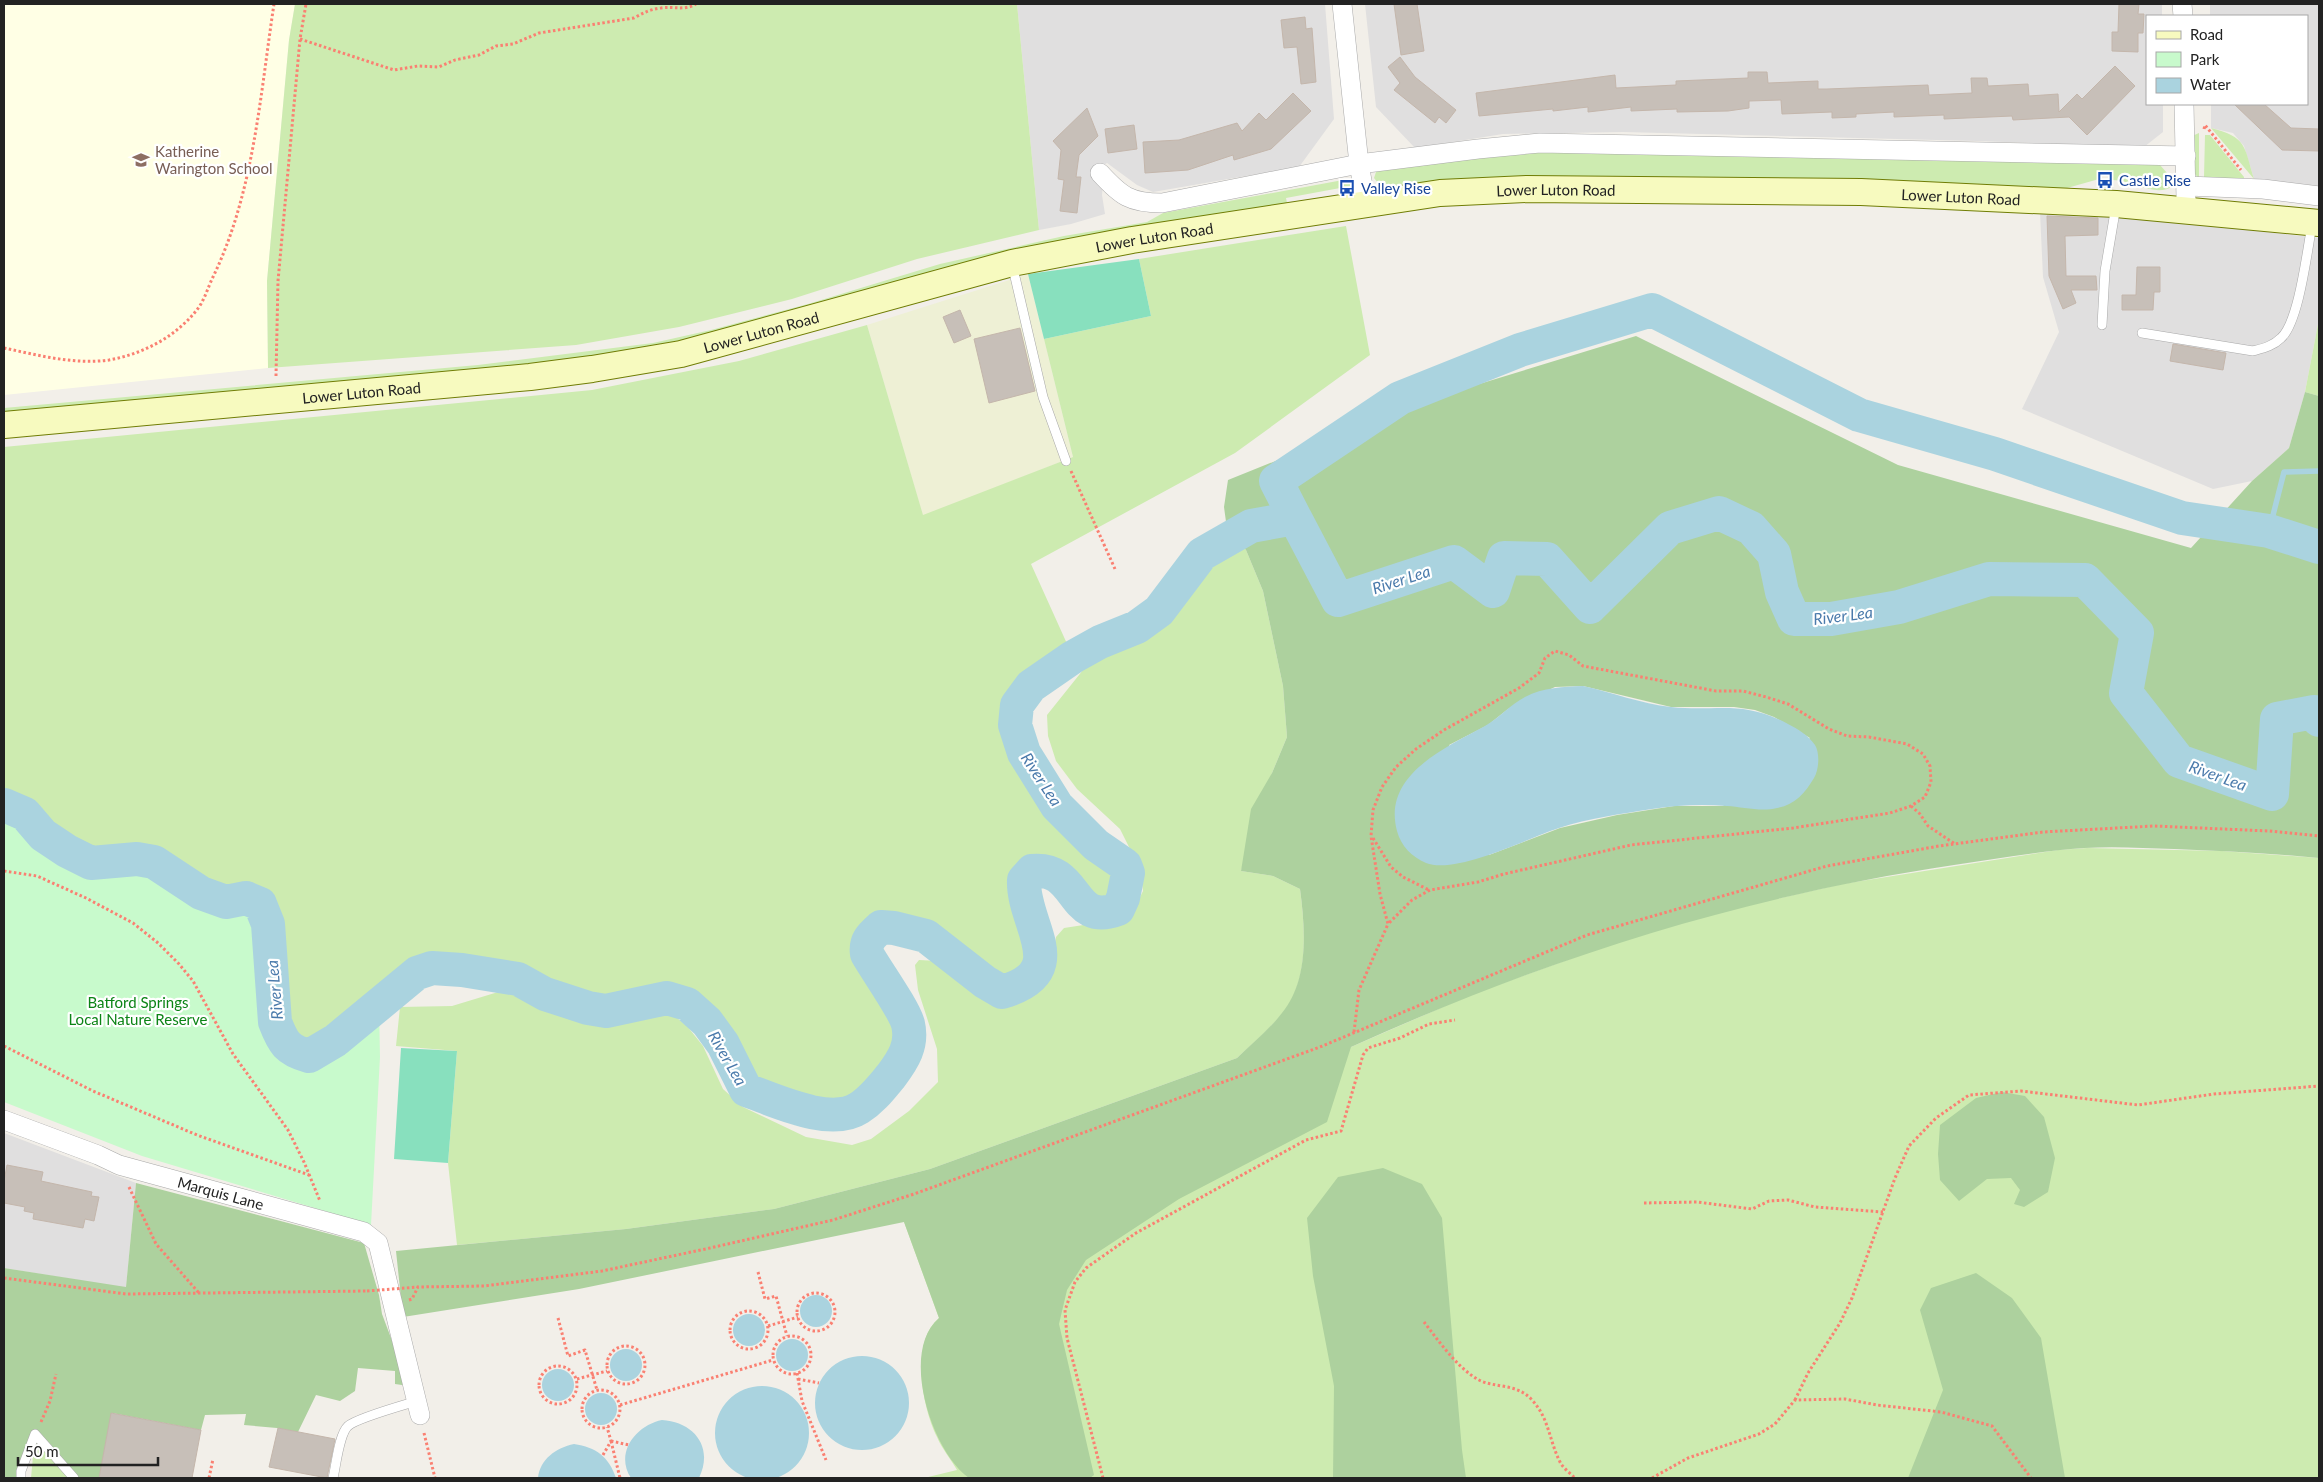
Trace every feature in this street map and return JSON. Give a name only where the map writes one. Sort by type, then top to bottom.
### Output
[{"type":"main road","name":"Lower Luton Road","points":[[4,425],[592,369],[681,354],[1012,263],[1132,240],[1440,193],[1537,189],[1861,192],[2116,204],[2186,198],[2316,223]]},
{"type":"street","points":[[1342,4],[1359,164],[1366,203]]},
{"type":"street","points":[[2184,105],[2186,198]]},
{"type":"street","points":[[1100,173],[1118,192],[1133,200],[1143,203],[1162,203],[1359,164],[1478,148],[1540,143],[2186,156]]},
{"type":"street","name":"Lower Luton Road","points":[[2186,198],[2248,188],[2319,196]]},
{"type":"street","name":"Marquis Lane","points":[[4,1120],[98,1155],[120,1166],[364,1232],[378,1243],[419,1408]]},
{"type":"lane","points":[[2102,325],[2105,271],[2116,204]]},
{"type":"lane","points":[[2142,334],[2253,351],[2268,348],[2283,337],[2294,320],[2316,223]]},
{"type":"lane","points":[[1012,263],[1043,397],[1066,461]]},
{"type":"lane","points":[[333,1478],[343,1435],[348,1426],[383,1411],[419,1408]]},
{"type":"lane","points":[[21,1478],[21,1471],[35,1434],[74,1478]]},
{"type":"path","points":[[4,348],[76,360],[109,360],[142,351],[173,335],[198,310],[227,249],[246,188],[274,4]]},
{"type":"path","points":[[285,376],[276,376],[278,281],[300,39],[306,4]]},
{"type":"path","points":[[300,39],[394,70],[418,66],[440,66],[454,60],[479,55],[496,46],[513,44],[539,33],[634,18],[645,12],[661,8],[688,8],[696,4]]},
{"type":"path","points":[[2202,135],[2205,125],[2248,178],[2248,188]]},
{"type":"path","points":[[1066,461],[1115,569]]},
{"type":"path","points":[[1354,1033],[1358,990],[1388,924],[1412,900],[1430,890],[1478,882],[1504,874],[1631,845],[1845,821],[1890,813],[1911,806],[1925,797],[1931,782],[1930,766],[1923,754],[1907,744],[1869,736],[1847,736],[1829,729],[1788,704],[1766,697],[1743,690],[1708,689],[1583,666],[1569,655],[1555,651],[1545,658],[1539,673],[1532,678],[1444,730],[1416,749],[1396,767],[1382,787],[1373,810],[1371,836],[1380,894],[1388,924]]},
{"type":"path","points":[[1911,806],[1920,814],[1928,826],[1955,844]]},
{"type":"path","points":[[4,1278],[126,1294],[367,1291],[418,1287],[484,1286],[602,1271],[833,1220],[914,1194],[997,1162],[1354,1033],[1587,935],[1827,866],[1955,844],[2043,832],[2154,826],[2269,831],[2319,836]]},
{"type":"path","points":[[1371,836],[1391,867],[1403,877],[1430,890]]},
{"type":"path","points":[[4,871],[37,876],[86,898],[133,923],[158,943],[179,964],[193,981],[233,1054],[288,1130],[309,1174],[321,1206],[324,1221]]},
{"type":"path","points":[[1103,1478],[1067,1338],[1065,1310],[1075,1282],[1086,1268],[1136,1233],[1306,1140],[1341,1131],[1363,1055],[1368,1048],[1400,1038],[1429,1024],[1455,1020]]},
{"type":"path","points":[[4,1046],[93,1091],[197,1135],[309,1174]]},
{"type":"path","points":[[1652,1478],[1688,1458],[1759,1434],[1775,1424],[1795,1400],[1808,1373],[1840,1323],[1852,1298],[1909,1146],[1936,1118],[1969,1095],[2021,1091],[2138,1105],[2214,1094],[2319,1086]]},
{"type":"path","points":[[120,1166],[156,1244],[200,1293]]},
{"type":"path","points":[[1644,1203],[1697,1202],[1752,1210],[1769,1201],[1788,1200],[1815,1207],[1883,1212]]},
{"type":"path","points":[[758,1272],[765,1299],[776,1296],[788,1336]]},
{"type":"path","points":[[811,1293],[823,1293],[833,1301],[835,1306],[835,1318],[828,1328],[822,1331],[809,1330],[803,1326],[798,1317],[800,1301],[811,1293]]},
{"type":"path","points":[[743,1311],[755,1311],[760,1314],[768,1326],[764,1342],[754,1349],[748,1350],[736,1344],[729,1332],[732,1319],[743,1311]]},
{"type":"path","points":[[768,1326],[798,1317]]},
{"type":"path","points":[[558,1318],[568,1356],[585,1350],[597,1390]]},
{"type":"path","points":[[1424,1322],[1449,1352],[1480,1381],[1507,1385],[1530,1398],[1544,1415],[1560,1464],[1575,1478]]},
{"type":"path","points":[[788,1336],[798,1336],[804,1339],[810,1349],[811,1355],[807,1366],[797,1373],[784,1372],[778,1369],[773,1360],[772,1350],[775,1344],[788,1336]]},
{"type":"path","points":[[620,1346],[632,1346],[642,1353],[645,1359],[644,1371],[637,1381],[632,1384],[612,1379],[608,1371],[607,1360],[609,1354],[620,1346]]},
{"type":"path","points":[[620,1404],[773,1360]]},
{"type":"path","points":[[552,1366],[564,1366],[577,1379],[577,1391],[574,1397],[564,1404],[550,1403],[545,1399],[539,1387],[542,1374],[552,1366]]},
{"type":"path","points":[[577,1379],[608,1371]]},
{"type":"path","points":[[797,1373],[802,1401],[826,1460]]},
{"type":"path","points":[[35,1434],[50,1401],[56,1374]]},
{"type":"path","points":[[798,1379],[819,1383]]},
{"type":"path","points":[[597,1390],[608,1390],[613,1393],[620,1404],[620,1415],[617,1420],[607,1427],[594,1426],[588,1423],[582,1411],[585,1398],[597,1390]]},
{"type":"path","points":[[1795,1400],[1845,1399],[1877,1405],[1941,1412],[1992,1426],[2031,1478]]},
{"type":"path","points":[[419,1408],[435,1478]]},
{"type":"path","points":[[607,1427],[620,1478]]},
{"type":"path","points":[[611,1441],[629,1444]]},
{"type":"path","points":[[603,1455],[611,1441]]},
{"type":"path","points":[[209,1478],[213,1460]]},
{"type":"shaded area","name":"Katherine Warington School","points":[[4,4],[295,4],[289,40],[267,281],[268,368],[4,395]]},
{"type":"shaded area","points":[[1017,4],[1325,4],[1334,119],[1299,167],[1153,192],[1137,185],[1107,163],[1095,172],[1103,183],[1102,195],[1105,214],[1071,224],[1039,230]]},
{"type":"shaded area","points":[[1365,4],[2162,4],[2162,15],[2146,15],[2146,105],[2163,105],[2163,132],[2144,147],[1623,132],[1503,134],[1415,148],[1376,107]]},
{"type":"shaded area","points":[[2210,4],[2319,4],[2319,186],[2254,179],[2244,146],[2233,133],[2211,128],[2211,105],[2308,105],[2308,15],[2210,15]]},
{"type":"shaded area","points":[[2040,212],[2164,220],[2319,238],[2319,319],[2305,392],[2289,448],[2252,481],[2213,489],[2022,409],[2059,332],[2043,277]]},
{"type":"shaded area","points":[[1028,274],[1073,457],[923,516],[867,325]]},
{"type":"shaded area","points":[[4,1133],[136,1183],[126,1288],[4,1268]]},
{"type":"green space","points":[[295,4],[1017,4],[1039,230],[917,259],[792,299],[679,327],[576,345],[268,368],[267,281],[289,40]]},
{"type":"green space","points":[[2211,128],[2223,131],[2238,139],[2248,158],[2254,179]]},
{"type":"green space","points":[[2199,133],[2199,179],[2191,169],[2190,137]]},
{"type":"green space","points":[[2205,135],[2210,135],[2244,177],[2244,181],[2206,181],[2204,177]]},
{"type":"green space","points":[[1537,149],[2160,165],[2174,181],[2173,186],[2159,190],[2113,180],[2112,175],[2100,175],[2099,179],[2053,192],[1387,188],[1378,183],[1374,178],[1377,169]]},
{"type":"green space","points":[[1343,180],[1350,182],[1351,186],[1286,198],[1287,203],[631,354],[4,416],[4,408],[478,365],[653,343],[711,330],[808,304],[940,264],[1064,236],[1147,222],[1163,213]]},
{"type":"green space","points":[[1346,226],[1370,355],[1235,453],[1031,564],[1073,657],[1043,677],[1023,696],[1018,703],[1015,714],[1016,727],[1026,756],[1042,785],[1057,806],[1094,844],[1119,859],[1125,865],[1128,875],[1118,909],[1102,913],[1091,910],[1082,904],[1059,878],[1048,872],[1032,871],[1024,880],[1025,897],[1039,945],[1040,959],[1036,972],[1024,983],[1002,992],[985,982],[926,936],[894,928],[880,927],[868,942],[867,954],[896,999],[905,1017],[908,1024],[909,1039],[906,1052],[891,1076],[876,1094],[859,1108],[847,1113],[833,1115],[818,1113],[802,1110],[746,1090],[723,1044],[707,1022],[687,1004],[667,998],[606,1011],[588,1008],[545,994],[518,979],[462,970],[432,968],[417,973],[336,1040],[309,1056],[302,1054],[287,1045],[275,1022],[268,924],[246,898],[226,902],[201,893],[154,862],[137,859],[91,863],[67,851],[43,835],[25,814],[4,805],[4,447],[592,390],[739,361],[867,325],[923,515],[1073,457],[1044,339],[1151,316],[1139,259]]},
{"type":"green space","points":[[1139,259],[1151,316],[1044,339],[1028,274]]},
{"type":"green space","points":[[2319,319],[2319,396],[2305,392]]},
{"type":"green space","points":[[1636,336],[1898,465],[2191,548],[2252,481],[2289,448],[2305,392],[2319,396],[2319,858],[2265,853],[2095,847],[2019,855],[1875,878],[1797,894],[1721,913],[1646,935],[1498,986],[1351,1047],[1327,1122],[1179,1199],[1086,1260],[1067,1290],[1059,1324],[1094,1475],[1090,1478],[969,1478],[955,1465],[943,1447],[925,1401],[921,1377],[922,1354],[927,1334],[939,1318],[904,1222],[579,1289],[403,1317],[396,1251],[626,1229],[774,1209],[930,1169],[1237,1058],[1274,1022],[1293,996],[1302,967],[1304,935],[1300,889],[1273,876],[1241,871],[1251,809],[1272,773],[1287,737],[1283,686],[1263,591],[1246,550],[1227,529],[1224,507],[1228,480],[1430,399]],"holes":[[[1583,686],[1671,707],[1734,707],[1755,710],[1774,717],[1810,738],[1723,806],[1674,806],[1617,815],[1560,828],[1489,855],[1449,745],[1488,725],[1508,709],[1555,687]]]},
{"type":"green space","points":[[1237,540],[1246,550],[1263,591],[1283,686],[1287,737],[1272,773],[1241,871],[1273,876],[1300,889],[1304,951],[1299,982],[1286,1009],[1237,1058],[930,1169],[774,1209],[626,1229],[457,1245],[448,1163],[457,1051],[396,1046],[400,1007],[452,1006],[508,989],[537,1007],[589,1022],[605,1023],[640,1015],[672,1014],[687,1026],[703,1046],[723,1089],[743,1107],[806,1137],[852,1145],[871,1139],[909,1111],[938,1082],[937,1049],[918,990],[915,965],[919,960],[938,961],[971,989],[991,1001],[1016,999],[1040,986],[1052,962],[1056,937],[1064,928],[1090,924],[1112,928],[1129,919],[1143,891],[1140,869],[1120,829],[1077,789],[1056,761],[1048,736],[1047,715],[1083,670],[1113,647],[1138,638],[1165,618],[1179,591],[1198,566],[1223,547]]},
{"type":"green space","name":"Batford Springs Local Nature Reserve","points":[[4,805],[25,814],[43,835],[67,851],[91,862],[137,859],[154,862],[201,893],[226,902],[246,898],[260,904],[268,924],[275,1022],[283,1040],[296,1051],[309,1056],[336,1040],[379,1005],[380,1057],[371,1225],[142,1156],[4,1102]]},
{"type":"green space","points":[[2087,848],[2222,851],[2319,858],[2319,1478],[924,1478],[957,1470],[939,1441],[923,1392],[921,1375],[924,1342],[930,1329],[939,1318],[904,1222],[1351,1047],[1475,993],[1620,941],[1731,909],[1842,884],[2058,850]]},
{"type":"green space","points":[[401,1048],[457,1051],[448,1163],[394,1159]]},
{"type":"green space","points":[[2002,1092],[2025,1096],[2044,1117],[2055,1158],[2048,1192],[2024,1207],[2014,1204],[2020,1190],[2011,1178],[1987,1179],[1959,1201],[1940,1180],[1938,1154],[1940,1125],[1976,1098]]},
{"type":"green space","points":[[1383,1168],[1422,1184],[1442,1218],[1466,1478],[1333,1478],[1334,1386],[1313,1276],[1307,1218],[1338,1177]]},
{"type":"green space","points":[[136,1183],[364,1243],[379,1295],[382,1314],[409,1386],[395,1384],[395,1371],[358,1368],[355,1391],[340,1401],[316,1395],[298,1432],[244,1425],[246,1414],[205,1415],[201,1430],[112,1413],[99,1478],[74,1478],[35,1433],[17,1478],[4,1478],[4,1268],[126,1287]]},
{"type":"green space","points":[[1976,1273],[2012,1298],[2041,1338],[2065,1478],[1908,1478],[1943,1390],[1920,1310],[1931,1288]]},
{"type":"green space","points":[[35,1434],[74,1478],[31,1478]]},
{"type":"water","points":[[1583,686],[1638,701],[1671,707],[1743,709],[1771,716],[1799,730],[1815,745],[1818,757],[1816,775],[1799,798],[1789,804],[1771,809],[1690,805],[1593,819],[1546,833],[1492,854],[1455,864],[1439,865],[1426,863],[1416,858],[1408,850],[1401,841],[1397,831],[1395,811],[1399,794],[1408,779],[1420,766],[1452,744],[1490,723],[1525,697],[1546,689]]},
{"type":"water","points":[[816,1295],[828,1299],[832,1311],[828,1323],[816,1327],[804,1323],[800,1311],[804,1299]]},
{"type":"water","points":[[749,1314],[761,1318],[765,1330],[761,1342],[749,1346],[737,1342],[733,1330],[737,1318]]},
{"type":"water","points":[[792,1339],[804,1343],[808,1355],[804,1367],[792,1371],[780,1367],[776,1355],[780,1343]]},
{"type":"water","points":[[626,1349],[638,1353],[642,1365],[638,1377],[626,1381],[614,1377],[610,1365],[614,1353]]},
{"type":"water","points":[[862,1356],[880,1360],[895,1370],[905,1385],[909,1403],[905,1421],[895,1436],[880,1446],[862,1450],[844,1446],[829,1436],[819,1421],[815,1403],[819,1385],[829,1370],[844,1360]]},
{"type":"water","points":[[558,1369],[570,1373],[574,1385],[570,1397],[558,1401],[546,1397],[542,1385],[546,1373]]},
{"type":"water","points":[[762,1386],[780,1390],[795,1400],[805,1415],[809,1433],[805,1451],[795,1466],[780,1476],[762,1480],[744,1476],[729,1466],[719,1451],[715,1433],[719,1415],[729,1400],[744,1390]]},
{"type":"water","points":[[601,1393],[613,1397],[617,1409],[613,1421],[601,1425],[589,1421],[585,1409],[589,1397]]},
{"type":"water","points":[[662,1420],[683,1426],[692,1431],[698,1438],[704,1456],[699,1478],[631,1478],[626,1468],[625,1459],[631,1441],[644,1428]]},
{"type":"water","points":[[574,1444],[582,1445],[601,1454],[610,1464],[616,1478],[538,1478],[542,1465],[550,1455],[561,1448]]},
{"type":"building","points":[[1394,4],[1417,4],[1424,51],[1401,55]]},
{"type":"building","points":[[2119,4],[2139,4],[2138,14],[2144,14],[2143,33],[2138,33],[2138,52],[2112,51],[2112,32],[2118,32]]},
{"type":"building","points":[[1305,17],[1306,29],[1312,28],[1316,82],[1301,84],[1297,47],[1284,48],[1281,20]]},
{"type":"building","points":[[1400,57],[1415,77],[1456,110],[1446,123],[1439,117],[1435,123],[1394,90],[1400,83],[1388,67]]},
{"type":"building","points":[[2115,66],[2135,86],[2087,135],[2069,117],[2013,120],[2012,116],[1944,119],[1944,115],[1894,117],[1894,112],[1856,114],[1856,117],[1832,118],[1832,112],[1782,114],[1781,100],[1749,101],[1749,108],[1728,111],[1677,112],[1677,109],[1631,111],[1631,107],[1588,112],[1588,107],[1479,116],[1476,93],[1615,75],[1616,88],[1676,85],[1676,81],[1748,78],[1748,72],[1767,72],[1768,83],[1818,81],[1818,89],[1928,85],[1929,95],[1972,93],[1971,78],[1987,78],[1988,86],[2028,84],[2029,96],[2058,94],[2059,112],[2077,94],[2082,99]]},
{"type":"building","points":[[1293,93],[1311,111],[1271,149],[1234,160],[1233,155],[1188,170],[1145,173],[1143,142],[1179,140],[1237,123],[1242,131],[1259,113],[1266,120]]},
{"type":"building","points":[[2235,105],[2265,105],[2291,128],[2319,129],[2319,151],[2282,150]]},
{"type":"building","points":[[1087,108],[1098,136],[1079,155],[1076,177],[1081,177],[1077,213],[1060,211],[1064,180],[1058,179],[1061,150],[1053,141]]},
{"type":"building","points":[[1134,125],[1137,149],[1108,153],[1105,129]]},
{"type":"building","points":[[2047,216],[2098,218],[2098,235],[2065,236],[2066,276],[2096,276],[2097,290],[2071,290],[2076,303],[2063,309],[2049,276]]},
{"type":"building","points":[[2137,267],[2160,267],[2160,292],[2154,292],[2153,310],[2122,310],[2122,295],[2136,295]]},
{"type":"building","points":[[960,310],[971,336],[954,343],[943,317]]},
{"type":"building","points":[[1020,328],[1035,391],[989,403],[974,339]]},
{"type":"building","points":[[2173,344],[2226,353],[2223,370],[2170,361]]},
{"type":"building","points":[[7,1165],[43,1172],[41,1181],[92,1192],[91,1196],[99,1197],[94,1221],[85,1219],[83,1228],[33,1219],[34,1213],[24,1211],[25,1207],[4,1203],[4,1181]]},
{"type":"building","points":[[111,1413],[201,1430],[192,1478],[99,1478]]},
{"type":"building","points":[[278,1428],[335,1439],[327,1478],[269,1467]]},
{"type":"waterway","points":[[1295,518],[1276,481],[1400,398],[1520,350],[1652,310],[1859,415],[1995,454],[2182,518],[2269,531],[2319,547]]},
{"type":"waterway","points":[[2269,531],[2284,472],[2319,471]]},
{"type":"waterway","name":"River Lea","points":[[4,805],[25,814],[43,835],[67,851],[91,863],[137,859],[154,862],[201,893],[226,902],[246,898],[260,904],[268,924],[275,1022],[287,1045],[302,1054],[309,1056],[336,1040],[417,973],[432,968],[462,970],[518,979],[545,994],[588,1008],[606,1011],[667,998],[687,1004],[707,1022],[723,1044],[746,1090],[802,1110],[833,1115],[847,1113],[859,1108],[872,1098],[895,1070],[903,1058],[908,1045],[909,1032],[905,1017],[896,999],[867,954],[867,946],[870,939],[881,927],[894,928],[926,936],[985,982],[1002,992],[1024,983],[1036,972],[1040,959],[1039,945],[1025,897],[1024,880],[1032,871],[1048,872],[1059,877],[1082,904],[1091,910],[1102,913],[1118,909],[1123,898],[1128,873],[1125,865],[1096,845],[1057,806],[1024,753],[1015,725],[1017,705],[1031,686],[1073,657],[1100,642],[1137,627],[1159,611],[1202,554],[1251,526],[1295,518],[1338,600],[1454,562],[1493,591],[1504,558],[1547,559],[1590,607],[1670,528],[1719,513],[1751,528],[1774,554],[1782,592],[1794,619],[1831,619],[1899,607],[1989,579],[2085,580],[2137,633],[2126,693],[2179,761],[2272,794],[2277,719],[2314,712],[2319,720]]},
{"type":"place","name":"Katherine Warington School","points":[[141,160]]},
{"type":"place","name":"Castle Rise","points":[[2105,180]]},
{"type":"place","name":"Valley Rise","points":[[1347,188]]}]
